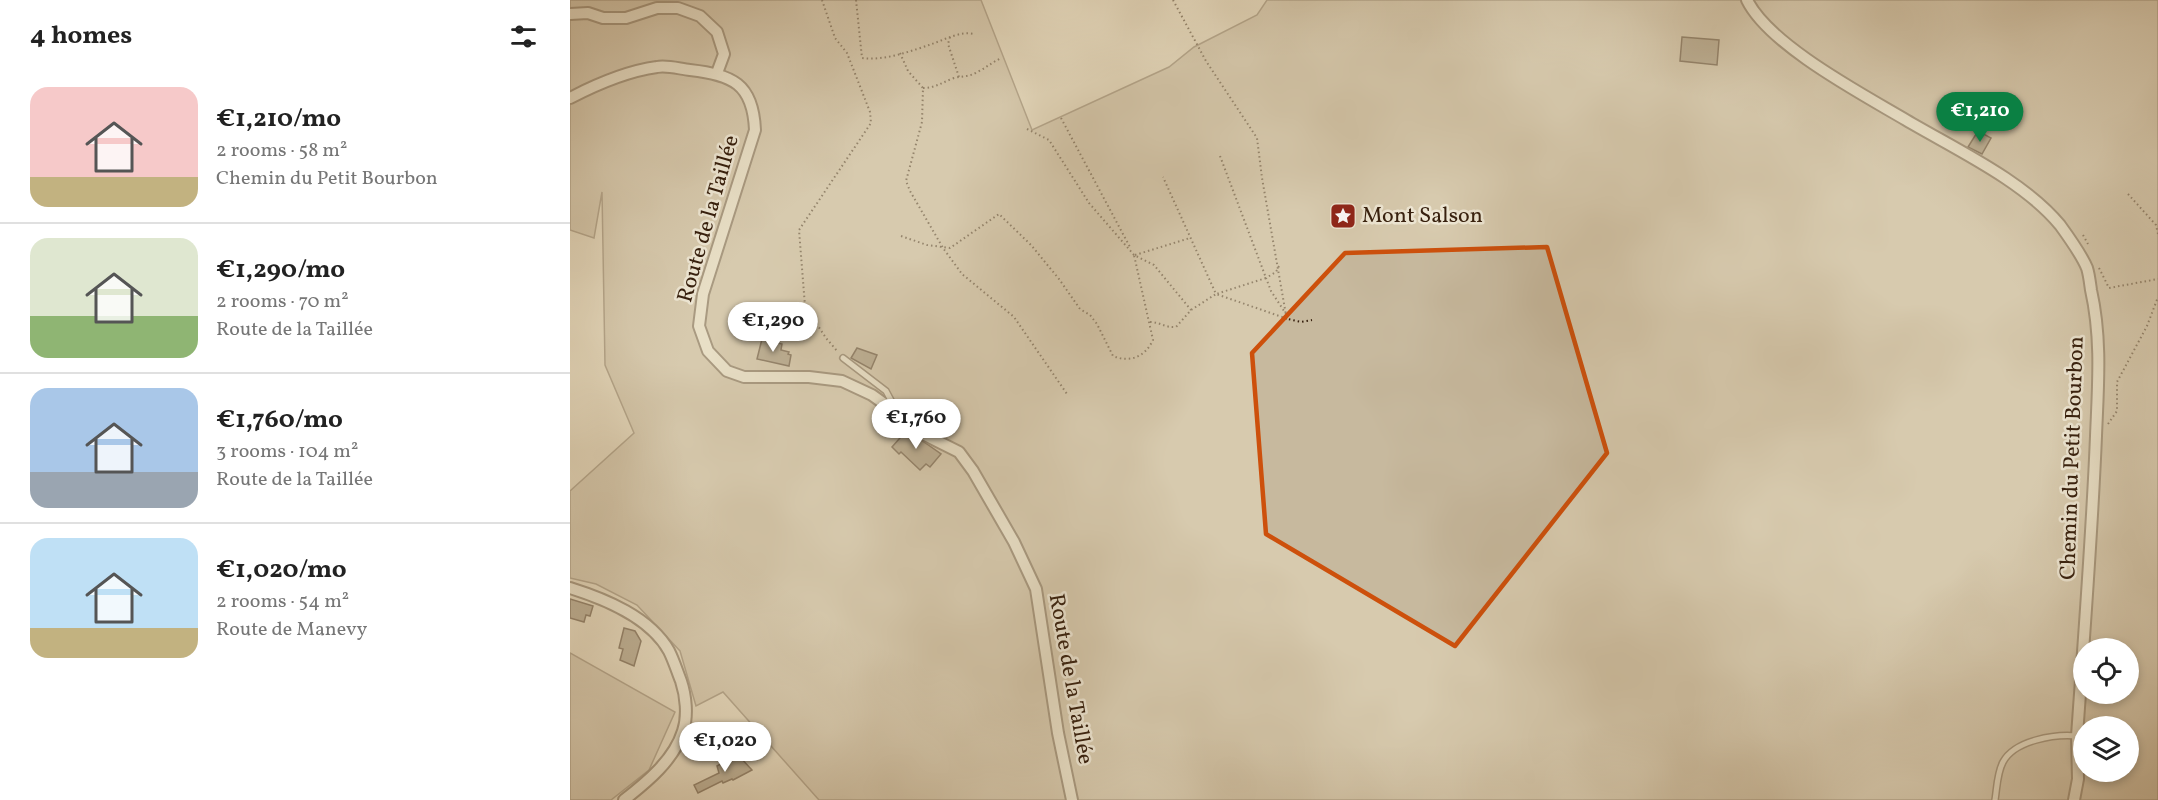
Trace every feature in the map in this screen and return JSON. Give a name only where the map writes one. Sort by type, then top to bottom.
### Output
[{"type":"street","name":"Chemin du Petit Bourbon","points":[[1748,0],[1752,10],[1771,31],[1794,50],[1857,91],[2010,182],[2037,202],[2060,226],[2086,268],[2097,316],[2100,358],[2078,716]]},
{"type":"street","points":[[570,14],[588,13],[603,18],[626,18],[657,8],[678,8],[700,16],[717,32],[724,54],[717,73],[659,66],[627,74],[570,98]]},
{"type":"street","name":"Route de la Taillée","points":[[717,73],[732,79],[746,93],[754,111],[755,130],[702,294],[699,326],[708,351],[727,371],[744,377],[809,377],[842,381],[872,396],[897,412],[925,435],[958,452],[973,471],[1014,542],[1036,589],[1058,733],[1072,800]]},
{"type":"street","points":[[570,588],[599,597],[649,628],[668,649],[685,694],[683,731],[669,757],[648,780],[624,800]]},
{"type":"street","points":[[637,800],[648,780]]},
{"type":"street","name":"Chemin du Petit Bourbon","points":[[2074,800],[2077,782]]},
{"type":"lane","points":[[843,358],[886,391],[897,412]]},
{"type":"lane","points":[[1995,800],[2002,764],[2014,750],[2042,740],[2073,736]]},
{"type":"path","points":[[822,0],[834,39],[847,53],[870,112],[871,123],[799,230],[805,306],[826,338],[843,358]]},
{"type":"path","points":[[856,0],[862,58],[872,59],[908,52],[958,34],[974,34]]},
{"type":"path","points":[[1173,0],[1206,61],[1257,138],[1286,315]]},
{"type":"path","points":[[950,37],[948,44],[959,77]]},
{"type":"path","points":[[900,53],[908,71],[923,88],[922,122],[906,181],[910,191],[943,248],[962,274],[1014,317],[1067,394]]},
{"type":"path","points":[[923,88],[934,88],[959,77],[976,73],[989,63],[1002,58]]},
{"type":"path","points":[[901,236],[927,245],[950,248],[999,214],[1031,245],[1080,309],[1090,315],[1113,356],[1122,360],[1132,359],[1149,348],[1153,340],[1134,255],[1062,118]]},
{"type":"path","points":[[1027,129],[1049,140],[1089,203],[1134,255],[1154,265],[1191,310]]},
{"type":"path","points":[[1220,156],[1271,291],[1288,320]]},
{"type":"path","points":[[1163,177],[1216,294],[1288,320],[1301,322],[1312,320]]},
{"type":"path","points":[[2128,194],[2156,225],[2158,234]]},
{"type":"path","points":[[2083,235],[2088,245]]},
{"type":"path","points":[[1134,255],[1190,238]]},
{"type":"path","points":[[1150,322],[1157,322],[1166,328],[1176,327],[1191,310],[1216,294],[1266,278],[1276,272],[1279,266]]},
{"type":"path","points":[[2099,266],[2109,288],[2158,279]]},
{"type":"path","points":[[2096,441],[2116,411],[2117,382],[2147,326],[2158,297]]},
{"type":"highlighted area","points":[[1547,247],[1607,453],[1455,646],[1266,534],[1252,353],[1345,253]]},
{"type":"shaded area","points":[[570,0],[981,0],[1032,130],[1169,67],[1194,47],[1257,15],[1267,0],[2158,0],[2158,800],[819,800],[723,692],[696,706],[680,651],[637,605],[596,584],[570,578],[570,491],[634,433],[605,365],[602,192],[594,238],[570,230]]},
{"type":"shaded area","points":[[570,653],[675,712],[649,770],[611,800],[570,800]]},
{"type":"building","points":[[1682,37],[1719,40],[1717,65],[1680,61]]},
{"type":"building","points":[[1978,131],[1991,138],[1982,154],[1968,147]]},
{"type":"building","points":[[762,339],[782,344],[781,350],[791,355],[789,366],[757,359]]},
{"type":"building","points":[[857,348],[877,355],[871,369],[851,358]]},
{"type":"building","points":[[907,430],[941,454],[930,467],[926,464],[920,470],[901,452],[899,454],[892,447]]},
{"type":"building","points":[[570,599],[593,606],[590,616],[586,615],[584,622],[570,618]]},
{"type":"building","points":[[624,628],[635,631],[641,641],[634,666],[620,660],[623,649],[619,648]]},
{"type":"building","points":[[738,755],[752,770],[698,793],[694,785],[719,773],[717,766]]},
{"type":"place","name":"Mont Salson","points":[[1343,216]]}]
